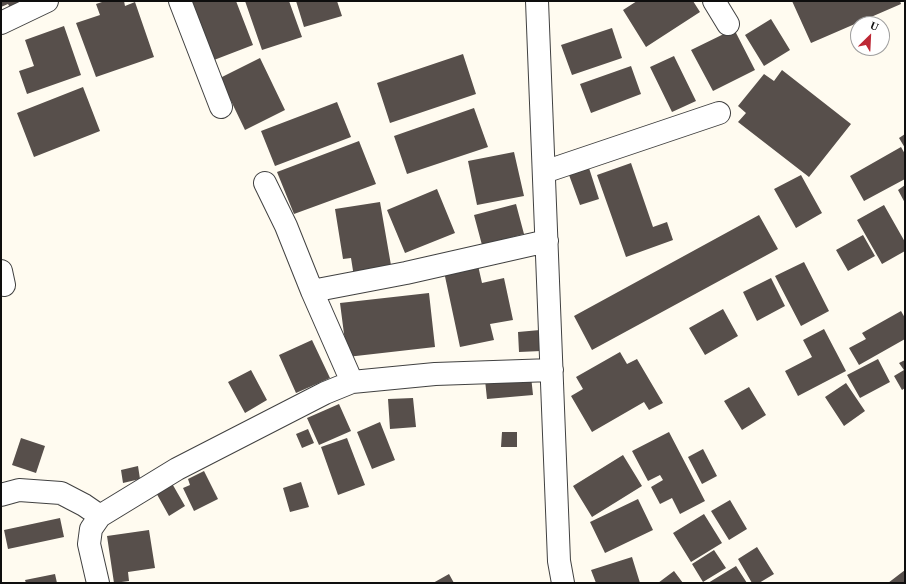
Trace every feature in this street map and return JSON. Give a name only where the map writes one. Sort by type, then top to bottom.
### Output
[{"type":"street","points":[[1,23],[47,1]]},
{"type":"street","points":[[180,1],[221,107]]},
{"type":"street","points":[[537,1],[559,561],[563,583]]},
{"type":"street","points":[[714,1],[728,24]]},
{"type":"street","points":[[544,172],[719,113]]},
{"type":"street","points":[[265,183],[286,226],[312,291],[352,382]]},
{"type":"street","points":[[312,291],[406,273],[547,241]]},
{"type":"street","points":[[98,583],[89,544],[91,529],[100,516],[177,469],[325,393],[352,382],[435,374],[552,370]]},
{"type":"street","points":[[1,495],[19,490],[61,493],[84,505],[100,516]]},
{"type":"building","points":[[1,1],[30,1],[12,11],[8,4],[1,7]]},
{"type":"building","points":[[105,1],[124,1],[125,6],[135,2],[154,57],[96,77],[76,23],[100,15],[96,4]]},
{"type":"building","points":[[192,1],[236,1],[253,45],[214,60]]},
{"type":"building","points":[[245,1],[289,1],[302,37],[262,50]]},
{"type":"building","points":[[296,1],[337,1],[342,16],[304,27]]},
{"type":"building","points":[[637,1],[693,1],[700,12],[646,47],[623,10]]},
{"type":"building","points":[[792,1],[900,1],[901,4],[873,16],[850,16],[850,26],[811,43]]},
{"type":"building","points":[[771,19],[790,50],[764,66],[745,35]]},
{"type":"building","points":[[64,26],[81,75],[27,94],[19,71],[34,66],[25,40]]},
{"type":"building","points":[[612,28],[622,58],[572,75],[561,45]]},
{"type":"building","points":[[734,29],[755,70],[713,91],[691,50]]},
{"type":"building","points":[[463,54],[476,94],[390,123],[377,83]]},
{"type":"building","points":[[674,56],[696,101],[672,112],[650,67]]},
{"type":"building","points":[[260,58],[285,110],[245,130],[220,78]]},
{"type":"building","points":[[631,66],[641,94],[591,113],[580,84]]},
{"type":"building","points":[[782,70],[851,124],[809,177],[738,122],[746,113],[738,106],[764,74],[774,81]]},
{"type":"building","points":[[83,87],[100,131],[34,157],[17,113]]},
{"type":"building","points":[[337,102],[351,137],[275,166],[261,131]]},
{"type":"building","points":[[474,108],[488,147],[407,174],[394,136]]},
{"type":"building","points":[[905,134],[905,148],[899,138]]},
{"type":"building","points":[[359,141],[376,184],[294,214],[277,172]]},
{"type":"building","points":[[901,147],[905,154],[905,179],[864,201],[850,176]]},
{"type":"building","points":[[514,152],[524,196],[477,205],[468,161]]},
{"type":"building","points":[[631,163],[653,227],[667,222],[673,240],[626,257],[597,175]]},
{"type":"building","points":[[589,168],[599,199],[580,205],[569,175]]},
{"type":"building","points":[[801,175],[822,213],[796,228],[774,189]]},
{"type":"building","points":[[905,185],[905,203],[898,190]]},
{"type":"building","points":[[437,189],[455,233],[405,253],[387,210]]},
{"type":"building","points":[[380,202],[392,271],[354,277],[351,258],[343,259],[335,209]]},
{"type":"building","points":[[516,204],[524,234],[482,245],[474,215]]},
{"type":"building","points":[[884,205],[905,242],[905,251],[882,264],[857,220]]},
{"type":"building","points":[[759,215],[778,249],[592,350],[574,316]]},
{"type":"building","points":[[863,235],[875,256],[848,271],[836,250]]},
{"type":"building","points":[[477,261],[482,283],[504,278],[513,320],[490,324],[494,340],[460,347],[443,267]]},
{"type":"building","points":[[804,262],[829,311],[801,326],[775,276]]},
{"type":"building","points":[[771,278],[785,306],[757,321],[743,292]]},
{"type":"building","points":[[429,293],[435,347],[347,357],[340,303]]},
{"type":"building","points":[[723,309],[738,336],[705,355],[689,328]]},
{"type":"building","points":[[901,311],[905,318],[905,339],[859,365],[849,348],[866,339],[862,333]]},
{"type":"building","points":[[824,329],[846,371],[798,396],[785,371],[812,357],[803,340]]},
{"type":"building","points":[[540,330],[541,351],[519,352],[518,332]]},
{"type":"building","points":[[312,340],[330,378],[296,393],[279,355]]},
{"type":"building","points":[[620,352],[627,364],[637,359],[663,403],[649,410],[644,402],[592,432],[571,396],[583,389],[576,377]]},
{"type":"building","points":[[878,359],[890,382],[860,398],[847,375]]},
{"type":"building","points":[[905,360],[905,388],[902,390],[894,376],[904,370],[899,363]]},
{"type":"building","points":[[251,370],[267,400],[245,413],[228,382]]},
{"type":"building","points":[[531,376],[533,395],[487,399],[485,380]]},
{"type":"building","points":[[846,383],[865,411],[844,426],[825,397]]},
{"type":"building","points":[[749,387],[766,415],[742,430],[724,401]]},
{"type":"building","points":[[413,398],[416,427],[390,429],[388,399]]},
{"type":"building","points":[[339,404],[351,431],[319,445],[307,418]]},
{"type":"building","points":[[380,422],[395,460],[372,469],[357,432]]},
{"type":"building","points":[[308,429],[314,443],[302,448],[296,434]]},
{"type":"building","points":[[502,432],[517,432],[517,447],[501,447]]},
{"type":"building","points":[[669,432],[705,501],[680,514],[672,498],[660,504],[651,487],[663,480],[660,475],[648,481],[632,451]]},
{"type":"building","points":[[21,438],[45,446],[36,473],[12,465]]},
{"type":"building","points":[[347,438],[365,485],[338,495],[321,447]]},
{"type":"building","points":[[703,449],[717,476],[702,484],[688,457]]},
{"type":"building","points":[[623,455],[642,486],[592,517],[573,486]]},
{"type":"building","points":[[138,466],[140,479],[123,483],[121,470]]},
{"type":"building","points":[[204,471],[218,499],[194,511],[183,488],[190,485],[188,479]]},
{"type":"building","points":[[170,480],[185,506],[169,516],[154,489]]},
{"type":"building","points":[[301,482],[309,507],[290,512],[283,488]]},
{"type":"building","points":[[638,499],[653,530],[605,553],[590,522]]},
{"type":"building","points":[[730,500],[747,529],[729,540],[711,511]]},
{"type":"building","points":[[704,514],[722,543],[691,562],[673,533]]},
{"type":"building","points":[[60,518],[64,537],[8,549],[4,530]]},
{"type":"building","points":[[149,530],[155,568],[128,572],[129,581],[114,583],[107,536]]},
{"type":"building","points":[[757,547],[774,574],[759,583],[752,583],[738,559]]},
{"type":"building","points":[[714,550],[726,568],[703,582],[692,564]]},
{"type":"building","points":[[632,557],[640,583],[596,583],[591,570]]},
{"type":"building","points":[[736,566],[747,583],[708,583]]},
{"type":"building","points":[[905,570],[905,583],[888,583]]},
{"type":"building","points":[[674,571],[683,583],[658,583]]},
{"type":"building","points":[[55,574],[57,583],[26,583],[25,580]]},
{"type":"building","points":[[449,574],[454,583],[433,583]]}]
